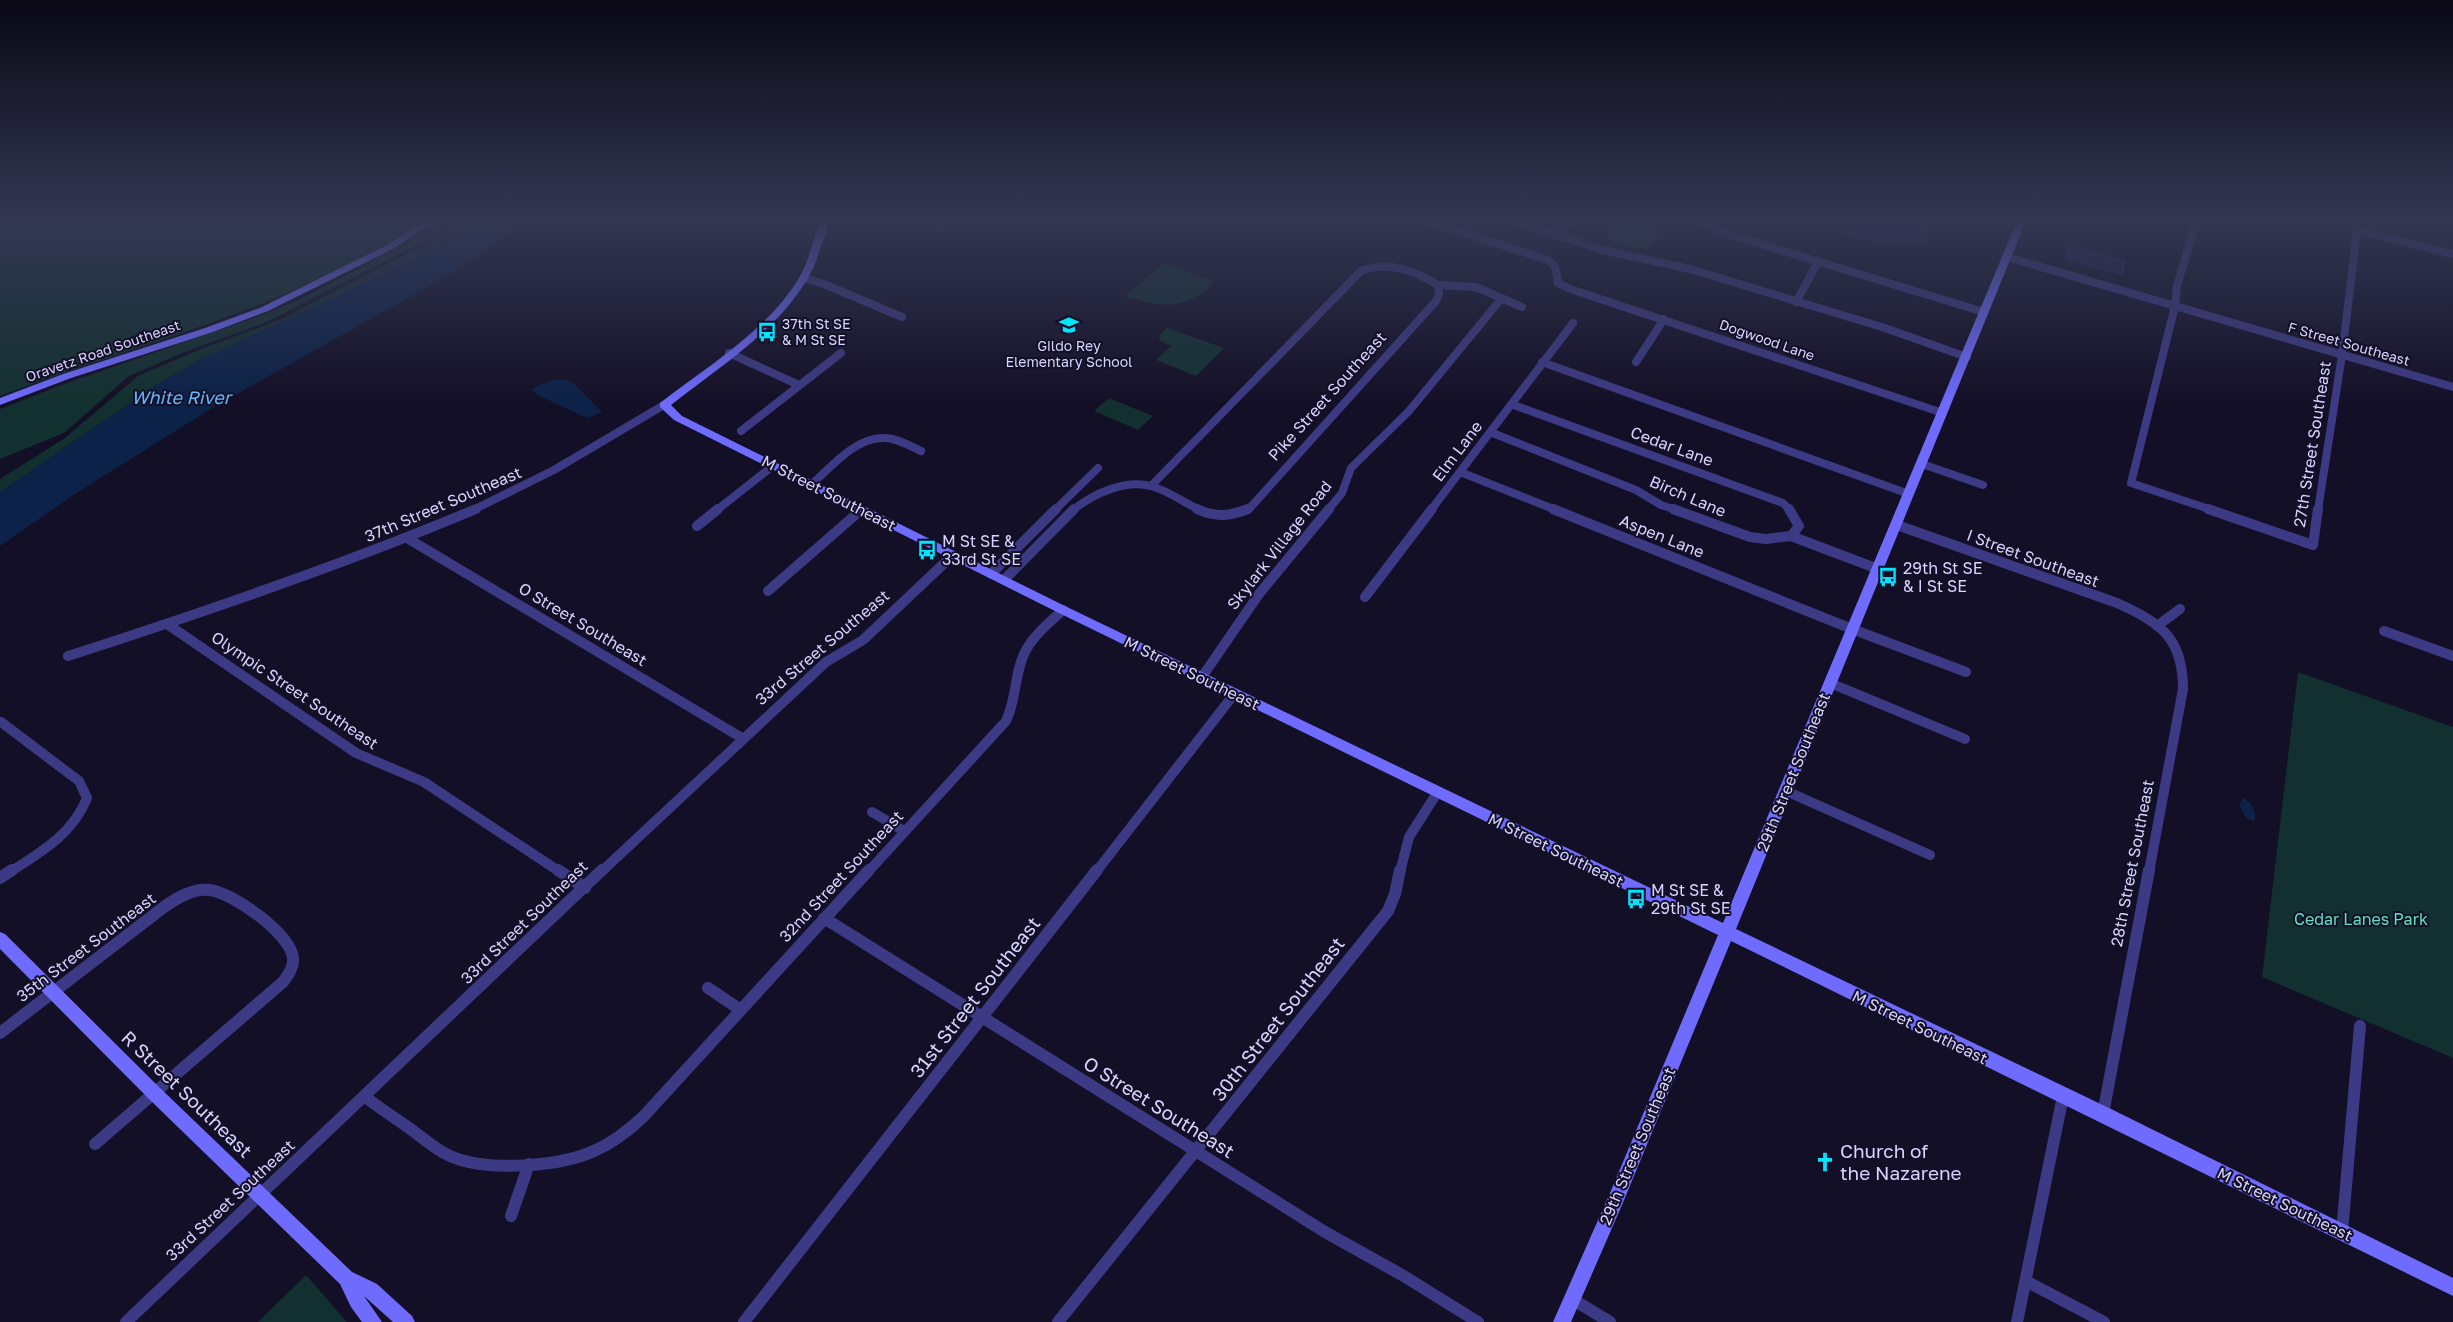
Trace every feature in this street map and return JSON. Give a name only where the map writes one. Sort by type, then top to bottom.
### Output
[{"type":"street","name":"Oravetz Road Southeast","points":[[0,402],[67,376],[208,330],[265,309],[318,283]]},
{"type":"street","name":"37th Street Southeast","points":[[68,656],[167,624],[407,538],[520,489],[664,405],[772,318],[799,283]]},
{"type":"street","points":[[819,283],[902,317]]},
{"type":"street","points":[[1151,486],[1350,283]]},
{"type":"street","points":[[1433,283],[1438,286],[1476,288],[1522,307]]},
{"type":"street","name":"Dogwood Lane","points":[[1559,283],[1562,286],[1944,413]]},
{"type":"street","points":[[1734,283],[1882,328],[1966,357]]},
{"type":"street","points":[[1796,302],[1807,283]]},
{"type":"street","points":[[1887,283],[1984,312]]},
{"type":"street","name":"29th Street Southeast","points":[[1562,1322],[1944,413],[1996,283]]},
{"type":"street","name":"F Street Southeast","points":[[2095,283],[2453,387]]},
{"type":"street","points":[[2175,306],[2178,283]]},
{"type":"street","name":"27th Street Southeast","points":[[2175,306],[2131,483],[2313,545],[2342,355],[2351,283]]},
{"type":"street","name":"Pike Street Southeast","points":[[1004,580],[1072,512],[1087,500],[1135,484],[1151,486],[1208,514],[1233,516],[1250,509],[1436,301],[1439,294],[1438,286]]},
{"type":"street","name":"Skylark Village Road","points":[[1202,677],[1259,594],[1342,493],[1351,468],[1363,454],[1409,412],[1501,299]]},
{"type":"street","points":[[1636,362],[1664,319]]},
{"type":"street","name":"Elm Lane","points":[[1365,597],[1573,323]]},
{"type":"street","points":[[729,353],[799,385]]},
{"type":"street","points":[[741,430],[841,353]]},
{"type":"street","points":[[1542,362],[1909,494]]},
{"type":"street","name":"Cedar Lane","points":[[1511,404],[1783,503],[1788,507],[1798,526],[1791,536]]},
{"type":"street","name":"M Street Southeast","points":[[664,405],[678,418],[1062,610],[2103,1114],[2453,1287]]},
{"type":"street","name":"Birch Lane","points":[[1490,432],[1636,490],[1661,505],[1750,537],[1766,539],[1791,536],[1878,569]]},
{"type":"street","points":[[812,484],[860,444],[874,438],[891,440],[921,451]]},
{"type":"street","points":[[1922,464],[1983,485]]},
{"type":"street","points":[[697,526],[774,465]]},
{"type":"street","points":[[991,574],[1098,468]]},
{"type":"street","name":"Aspen Lane","points":[[1460,472],[1852,629],[1966,672]]},
{"type":"street","points":[[768,591],[861,510]]},
{"type":"street","name":"I Street Southeast","points":[[1897,525],[2094,595],[2131,611],[2157,626]]},
{"type":"street","name":"O Street Southeast","points":[[407,538],[742,738]]},
{"type":"street","name":"33rd Street Southeast","points":[[126,1322],[742,738],[826,662],[863,640],[953,556]]},
{"type":"street","points":[[2157,626],[2180,609]]},
{"type":"street","name":"32nd Street Southeast","points":[[529,1164],[573,1160],[609,1144],[643,1117],[1006,721],[1016,698],[1023,656],[1029,645],[1062,610]]},
{"type":"street","name":"Olympic Street Southeast","points":[[167,624],[356,753],[374,763],[404,772],[424,782],[585,888]]},
{"type":"street","name":"28th Street Southeast","points":[[2103,1114],[2183,689],[2183,667],[2180,656],[2172,640],[2157,626]]},
{"type":"street","points":[[2384,632],[2453,656]]},
{"type":"street","points":[[1830,683],[1965,739]]},
{"type":"street","name":"31st Street Southeast","points":[[744,1322],[983,1018],[1234,693]]},
{"type":"street","points":[[0,878],[60,836],[81,814],[87,798],[79,781],[1,722]]},
{"type":"street","points":[[1786,791],[1930,855]]},
{"type":"street","name":"30th Street Southeast","points":[[1058,1322],[1197,1152],[1388,911],[1399,886],[1402,858],[1407,841],[1438,793]]},
{"type":"street","points":[[872,812],[904,831]]},
{"type":"street","name":"35th Street Southeast","points":[[0,1033],[178,898],[195,891],[211,890],[231,897],[282,937],[293,955],[291,969],[277,988],[154,1093]]},
{"type":"street","name":"O Street Southeast","points":[[824,918],[1325,1232],[1402,1275],[1478,1322]]},
{"type":"street","name":"R Street Southeast","points":[[0,939],[154,1093],[346,1278],[371,1290],[406,1322]]},
{"type":"street","points":[[708,988],[741,1010]]},
{"type":"street","points":[[2342,1232],[2360,1026]]},
{"type":"street","points":[[95,1144],[154,1093]]},
{"type":"street","points":[[2017,1322],[2063,1096]]},
{"type":"street","points":[[365,1097],[434,1148],[450,1156],[483,1164],[529,1164],[511,1216]]},
{"type":"street","name":"R Street Southeast","points":[[346,1278],[357,1301],[373,1322]]},
{"type":"street","points":[[2026,1281],[2104,1322]]},
{"type":"street","points":[[1572,1299],[1610,1322]]},
{"type":"green space","points":[[0,283],[310,283],[217,321],[0,396]]},
{"type":"green space","points":[[332,283],[343,283],[267,322],[182,353],[129,376],[64,433],[0,459],[0,409],[64,384],[265,314],[305,297]]},
{"type":"green space","points":[[352,283],[366,283],[202,359],[166,379],[0,492],[0,479],[65,438],[138,376],[203,348],[280,320]]},
{"type":"green space","points":[[1141,283],[1213,283],[1194,298],[1173,304],[1150,303],[1125,296]]},
{"type":"green space","points":[[1167,328],[1224,348],[1196,376],[1156,360],[1171,346],[1159,340],[1160,335]]},
{"type":"green space","points":[[1109,398],[1153,416],[1138,430],[1094,411]]},
{"type":"green space","name":"Cedar Lanes Park","points":[[2298,672],[2453,727],[2453,1058],[2262,977]]},
{"type":"green space","points":[[306,1275],[347,1322],[258,1322]]},
{"type":"water","name":"White River","points":[[366,283],[435,283],[212,408],[75,494],[0,546],[0,492],[166,379],[202,359]]},
{"type":"water","points":[[564,379],[572,382],[602,412],[587,418],[531,390],[546,382]]},
{"type":"water","points":[[2243,798],[2253,807],[2254,821],[2246,818],[2239,805]]},
{"type":"place","name":"Gildo Rey Elementary School","points":[[1069,325]]},
{"type":"place","name":"37th St SE & M St SE","points":[[767,332]]},
{"type":"place","name":"M St SE & 33rd St SE","points":[[927,550]]},
{"type":"place","name":"29th St SE & I St SE","points":[[1888,577]]},
{"type":"place","name":"M St SE & 29th St SE","points":[[1636,899]]},
{"type":"place","name":"Church of the Nazarene","points":[[1825,1162]]}]
